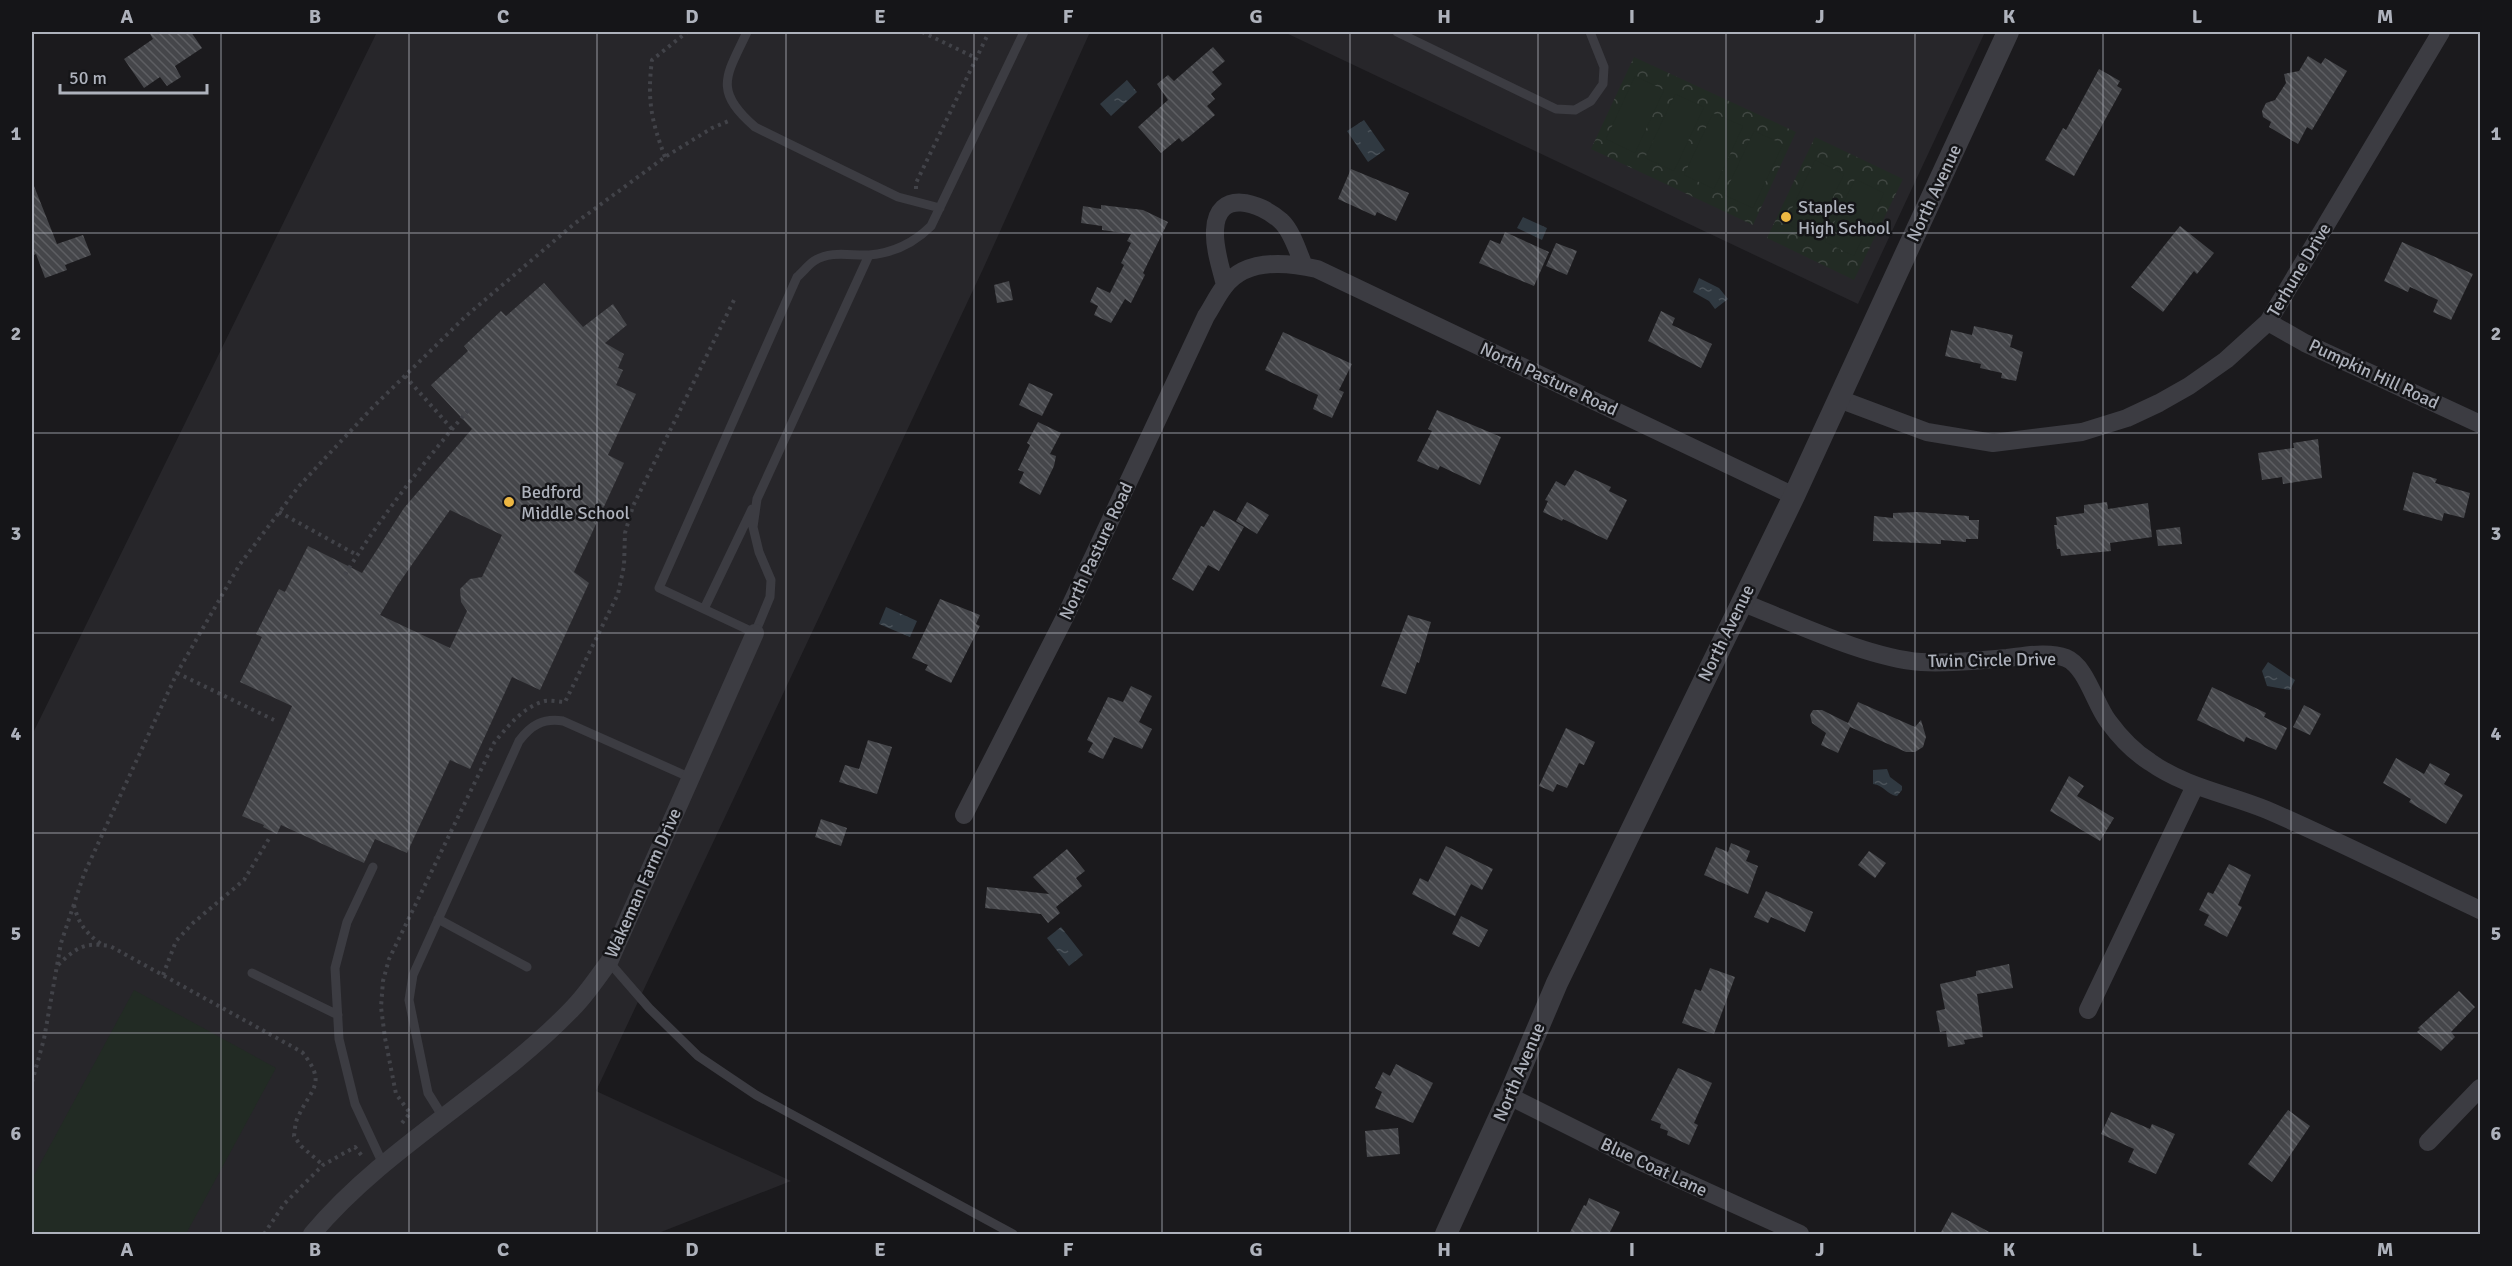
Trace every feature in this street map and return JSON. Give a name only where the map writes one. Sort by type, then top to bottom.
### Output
[{"type":"street","name":"North Avenue","points":[[1446,1234],[1509,1096],[1557,983],[1794,496],[2008,32]]},
{"type":"street","name":"Terhune Drive","points":[[1839,399],[1927,432],[1993,443],[2082,432],[2127,418],[2159,404],[2189,386],[2226,360],[2268,322],[2441,32]]},
{"type":"street","points":[[1225,285],[1216,249],[1215,228],[1221,211],[1232,202],[1245,201],[1263,208],[1283,222],[1304,266]]},
{"type":"street","name":"North Pasture Road","points":[[964,815],[1066,615],[1206,316],[1225,285],[1241,272],[1285,262],[1317,269],[1794,496]]},
{"type":"street","name":"Pumpkin Hill Road","points":[[2268,322],[2305,343],[2481,424]]},
{"type":"street","name":"Twin Circle Drive","points":[[1741,602],[1856,646],[1897,659],[1921,662],[1961,662],[2045,655],[2068,659],[2083,673],[2089,689],[2108,721],[2136,752],[2165,771],[2195,786],[2220,792],[2267,811],[2481,910]]},
{"type":"street","name":"Wakeman Farm Drive","points":[[312,1234],[380,1155],[443,1117],[520,1056],[573,1009],[609,962],[755,633]]},
{"type":"street","points":[[2088,1010],[2195,786]]},
{"type":"street","points":[[2428,1142],[2481,1088]]},
{"type":"street","name":"Blue Coat Lane","points":[[1509,1096],[1635,1159],[1800,1234]]},
{"type":"lane","points":[[747,32],[727,74],[727,92],[741,116],[754,127],[898,197],[940,208]]},
{"type":"lane","points":[[757,499],[753,527],[759,552],[771,580],[770,597],[755,633],[659,588],[797,277],[815,260],[838,253],[869,255],[897,249],[916,240],[932,226],[1024,32]]},
{"type":"lane","points":[[1397,32],[1556,109],[1575,110],[1591,101],[1603,84],[1604,67],[1590,32]]},
{"type":"lane","points":[[704,609],[869,255]]},
{"type":"lane","points":[[443,1117],[428,1093],[409,1000],[413,975],[519,741],[537,723],[554,720],[691,778]]},
{"type":"lane","points":[[373,867],[347,922],[335,968],[339,1039],[355,1104],[380,1155]]},
{"type":"lane","points":[[438,919],[527,967]]},
{"type":"lane","points":[[609,962],[649,1008],[698,1056],[756,1095],[1013,1234]]},
{"type":"lane","points":[[252,974],[338,1015]]},
{"type":"path","points":[[665,157],[652,122],[649,86],[652,60],[687,32]]},
{"type":"path","points":[[922,32],[976,58]]},
{"type":"path","points":[[916,202],[916,183],[988,32]]},
{"type":"path","points":[[32,1082],[44,1039],[61,943],[84,874],[177,673],[240,564],[307,477],[405,375],[466,316],[565,232],[665,157],[712,128],[741,116]]},
{"type":"path","points":[[264,1234],[284,1204],[323,1165],[356,1147],[362,1156],[380,1155],[410,1113],[396,1094],[385,1038],[381,1007],[383,981],[389,959],[494,743],[512,722],[530,708],[546,701],[565,702],[618,594],[624,566],[625,533],[633,506],[734,300]]},
{"type":"path","points":[[405,375],[452,429]]},
{"type":"path","points":[[341,581],[407,484],[470,408]]},
{"type":"path","points":[[279,512],[357,555]]},
{"type":"path","points":[[177,673],[274,720]]},
{"type":"path","points":[[163,975],[176,941],[193,923],[244,880],[270,837]]},
{"type":"path","points":[[74,905],[77,919],[86,933],[101,945]]},
{"type":"path","points":[[57,967],[74,950],[92,943],[110,946],[302,1052],[310,1062],[316,1077],[313,1094],[297,1118],[294,1136],[301,1146],[323,1165]]},
{"type":"shaded area","name":"Bedford Middle School","points":[[377,32],[1090,32],[983,269],[596,1091],[791,1181],[656,1234],[32,1234],[32,735]]},
{"type":"shaded area","name":"Staples High School","points":[[1284,32],[1985,32],[1858,304]]},
{"type":"green space","points":[[1634,57],[1796,132],[1753,225],[1591,149]]},
{"type":"green space","points":[[1635,76],[1664,90],[1635,153],[1606,139]]},
{"type":"green space","points":[[1675,94],[1704,107],[1674,171],[1645,158]]},
{"type":"green space","points":[[1713,113],[1743,126],[1714,189],[1684,175]]},
{"type":"green space","points":[[1754,131],[1783,144],[1753,208],[1724,195]]},
{"type":"green space","points":[[1815,137],[1903,179],[1854,280],[1767,238]]},
{"type":"green space","points":[[1815,160],[1844,174],[1814,237],[1785,223]]},
{"type":"green space","points":[[1855,179],[1884,193],[1854,256],[1825,242]]},
{"type":"green space","points":[[134,990],[276,1068],[186,1234],[32,1234],[32,1179]]},
{"type":"water","points":[[1127,80],[1137,92],[1111,116],[1100,104]]},
{"type":"water","points":[[1364,120],[1385,150],[1368,162],[1347,131]]},
{"type":"water","points":[[1523,217],[1547,228],[1542,240],[1517,228]]},
{"type":"water","points":[[1699,278],[1719,288],[1728,299],[1715,309],[1709,301],[1693,292]]},
{"type":"water","points":[[886,607],[917,621],[910,637],[879,624]]},
{"type":"water","points":[[2268,662],[2295,680],[2290,690],[2267,686],[2262,671]]},
{"type":"water","points":[[1887,769],[1890,777],[1902,786],[1897,796],[1873,784],[1873,770]]},
{"type":"water","points":[[1061,927],[1083,955],[1069,966],[1047,938]]},
{"type":"building","points":[[149,32],[191,32],[202,48],[175,66],[181,77],[167,86],[160,77],[144,88],[124,59],[153,39]]},
{"type":"building","points":[[1213,47],[1225,61],[1212,72],[1222,84],[1211,94],[1215,99],[1207,106],[1215,115],[1182,142],[1179,138],[1161,153],[1138,127],[1168,100],[1157,84],[1168,75],[1174,81]]},
{"type":"building","points":[[2308,56],[2321,64],[2325,58],[2347,71],[2312,130],[2307,127],[2298,144],[2269,127],[2271,122],[2263,117],[2262,111],[2266,103],[2275,100],[2286,83],[2284,74],[2299,71]]},
{"type":"building","points":[[2099,69],[2120,81],[2117,86],[2122,89],[2074,176],[2045,160],[2063,128],[2066,130]]},
{"type":"building","points":[[1351,169],[1409,193],[1396,221],[1377,212],[1375,216],[1338,199]]},
{"type":"building","points":[[32,181],[57,244],[83,235],[91,255],[65,265],[67,270],[45,278],[36,254],[32,256]]},
{"type":"building","points":[[1101,205],[1143,210],[1168,222],[1131,303],[1125,299],[1111,323],[1094,315],[1098,306],[1090,302],[1097,287],[1110,293],[1124,265],[1121,263],[1131,243],[1127,241],[1131,234],[1102,230],[1102,226],[1081,223],[1083,206],[1101,209]]},
{"type":"building","points":[[2180,226],[2214,253],[2197,274],[2194,271],[2163,312],[2131,287]]},
{"type":"building","points":[[1505,232],[1549,252],[1534,286],[1479,263],[1490,240],[1500,244]]},
{"type":"building","points":[[2402,242],[2473,274],[2451,320],[2433,312],[2438,300],[2410,287],[2408,292],[2384,281]]},
{"type":"building","points":[[1556,243],[1577,251],[1567,275],[1546,266]]},
{"type":"building","points":[[1009,281],[1013,300],[997,303],[994,285]]},
{"type":"building","points":[[544,283],[583,327],[613,304],[627,325],[605,343],[624,354],[618,368],[623,370],[616,385],[636,394],[608,455],[624,463],[574,572],[589,583],[540,690],[512,677],[470,769],[450,760],[407,853],[375,839],[364,863],[281,825],[277,834],[263,827],[264,825],[242,816],[292,706],[240,682],[262,637],[256,634],[279,589],[285,592],[308,546],[362,573],[404,508],[472,429],[431,385],[468,351],[464,346],[501,311],[506,316]],"holes":[[[450,510],[502,535],[482,577],[470,579],[460,589],[461,602],[467,611],[450,648],[380,615],[397,586]]]},
{"type":"building","points":[[1661,311],[1675,318],[1672,325],[1712,344],[1701,368],[1648,341]]},
{"type":"building","points":[[1974,326],[2013,335],[2010,347],[2023,352],[2016,381],[2001,378],[2002,373],[1980,368],[1981,364],[1945,356],[1951,330],[1972,335]]},
{"type":"building","points":[[1283,332],[1352,364],[1339,390],[1344,392],[1332,418],[1313,409],[1318,395],[1265,370]]},
{"type":"building","points":[[1029,383],[1053,394],[1042,416],[1019,405]]},
{"type":"building","points":[[1437,410],[1501,437],[1480,485],[1440,466],[1438,470],[1417,461],[1432,431],[1428,429]]},
{"type":"building","points":[[1038,422],[1061,433],[1050,454],[1056,456],[1054,466],[1040,495],[1019,483],[1024,472],[1018,470],[1030,445],[1027,443]]},
{"type":"building","points":[[2318,439],[2322,478],[2283,484],[2282,477],[2262,480],[2258,453],[2294,448],[2293,443]]},
{"type":"building","points":[[1575,470],[1611,487],[1609,491],[1627,500],[1607,540],[1543,512],[1548,501],[1545,500],[1556,481],[1565,486]]},
{"type":"building","points":[[2413,472],[2437,479],[2435,483],[2470,493],[2464,518],[2444,513],[2442,521],[2403,510]]},
{"type":"building","points":[[1247,502],[1269,515],[1257,534],[1236,521]]},
{"type":"building","points":[[2107,502],[2108,509],[2148,503],[2152,537],[2110,543],[2111,551],[2061,556],[2060,549],[2057,549],[2054,525],[2057,525],[2056,517],[2084,513],[2084,505]]},
{"type":"building","points":[[1214,510],[1244,527],[1219,571],[1208,565],[1193,591],[1172,579],[1201,526],[1204,527]]},
{"type":"building","points":[[1918,512],[1969,516],[1969,520],[1979,520],[1978,539],[1966,539],[1966,542],[1941,540],[1941,544],[1873,541],[1874,516],[1893,518],[1893,513]]},
{"type":"building","points":[[2180,527],[2182,544],[2158,546],[2156,530]]},
{"type":"building","points":[[940,599],[980,615],[976,624],[980,626],[951,683],[925,670],[928,665],[912,658]]},
{"type":"building","points":[[1408,615],[1431,622],[1419,663],[1417,662],[1406,694],[1381,686]]},
{"type":"building","points":[[1131,686],[1152,696],[1139,722],[1152,729],[1142,749],[1114,737],[1103,759],[1088,752],[1093,743],[1087,740],[1108,697],[1123,702]]},
{"type":"building","points":[[2212,687],[2266,713],[2264,717],[2287,728],[2276,750],[2246,737],[2244,742],[2197,720]]},
{"type":"building","points":[[1858,702],[1915,727],[1921,720],[1926,737],[1923,747],[1915,752],[1906,752],[1850,727],[1838,753],[1821,745],[1826,733],[1812,723],[1810,715],[1813,710],[1822,710],[1848,723]]},
{"type":"building","points":[[2304,705],[2321,714],[2310,735],[2293,727]]},
{"type":"building","points":[[1566,728],[1595,742],[1584,765],[1579,763],[1567,788],[1557,784],[1553,792],[1539,786]]},
{"type":"building","points":[[868,740],[892,747],[877,794],[839,782],[845,765],[859,769]]},
{"type":"building","points":[[2396,758],[2424,774],[2430,763],[2450,774],[2444,784],[2463,795],[2446,824],[2409,802],[2411,799],[2383,783]]},
{"type":"building","points":[[2069,776],[2084,786],[2077,796],[2114,818],[2100,841],[2050,811]]},
{"type":"building","points":[[821,819],[847,828],[841,846],[815,837]]},
{"type":"building","points":[[1731,843],[1750,851],[1746,861],[1758,866],[1748,894],[1704,875],[1716,847],[1728,852]]},
{"type":"building","points":[[1446,846],[1493,869],[1482,890],[1471,884],[1455,916],[1412,894],[1420,878],[1428,882]]},
{"type":"building","points":[[1067,849],[1085,871],[1076,878],[1082,886],[1056,907],[1060,913],[1048,923],[1041,914],[985,908],[987,887],[1049,894],[1033,877]]},
{"type":"building","points":[[1869,851],[1886,863],[1875,878],[1858,865]]},
{"type":"building","points":[[2229,864],[2251,875],[2238,905],[2242,907],[2227,937],[2204,925],[2209,915],[2199,910],[2208,892],[2213,894]]},
{"type":"building","points":[[1766,891],[1813,912],[1805,932],[1771,917],[1768,923],[1754,917]]},
{"type":"building","points":[[1461,916],[1488,930],[1479,947],[1452,934]]},
{"type":"building","points":[[2009,964],[2013,988],[1977,994],[1983,1037],[1964,1040],[1965,1044],[1948,1047],[1946,1031],[1940,1032],[1936,1011],[1945,1009],[1940,984],[1976,976],[1976,971]]},
{"type":"building","points":[[1710,968],[1735,977],[1714,1034],[1682,1023],[1695,989],[1701,991]]},
{"type":"building","points":[[2459,991],[2475,1007],[2451,1032],[2455,1037],[2441,1051],[2417,1032],[2420,1029],[2418,1028]]},
{"type":"building","points":[[1396,1064],[1433,1083],[1413,1123],[1375,1108],[1382,1092],[1375,1088],[1383,1072],[1390,1076]]},
{"type":"building","points":[[1678,1068],[1712,1083],[1694,1123],[1698,1125],[1689,1145],[1667,1135],[1668,1131],[1660,1128],[1661,1124],[1651,1120]]},
{"type":"building","points":[[2288,1110],[2310,1126],[2272,1182],[2248,1164]]},
{"type":"building","points":[[2111,1112],[2150,1129],[2152,1124],[2175,1134],[2156,1174],[2128,1162],[2134,1149],[2101,1134]]},
{"type":"building","points":[[1398,1128],[1400,1154],[1367,1157],[1365,1131]]},
{"type":"building","points":[[1589,1198],[1620,1212],[1609,1234],[1569,1234],[1584,1205],[1586,1206]]},
{"type":"building","points":[[1952,1212],[1993,1234],[1940,1234]]},
{"type":"place","name":"Staples High School","points":[[1786,217]]},
{"type":"place","name":"Bedford Middle School","points":[[509,502]]}]
